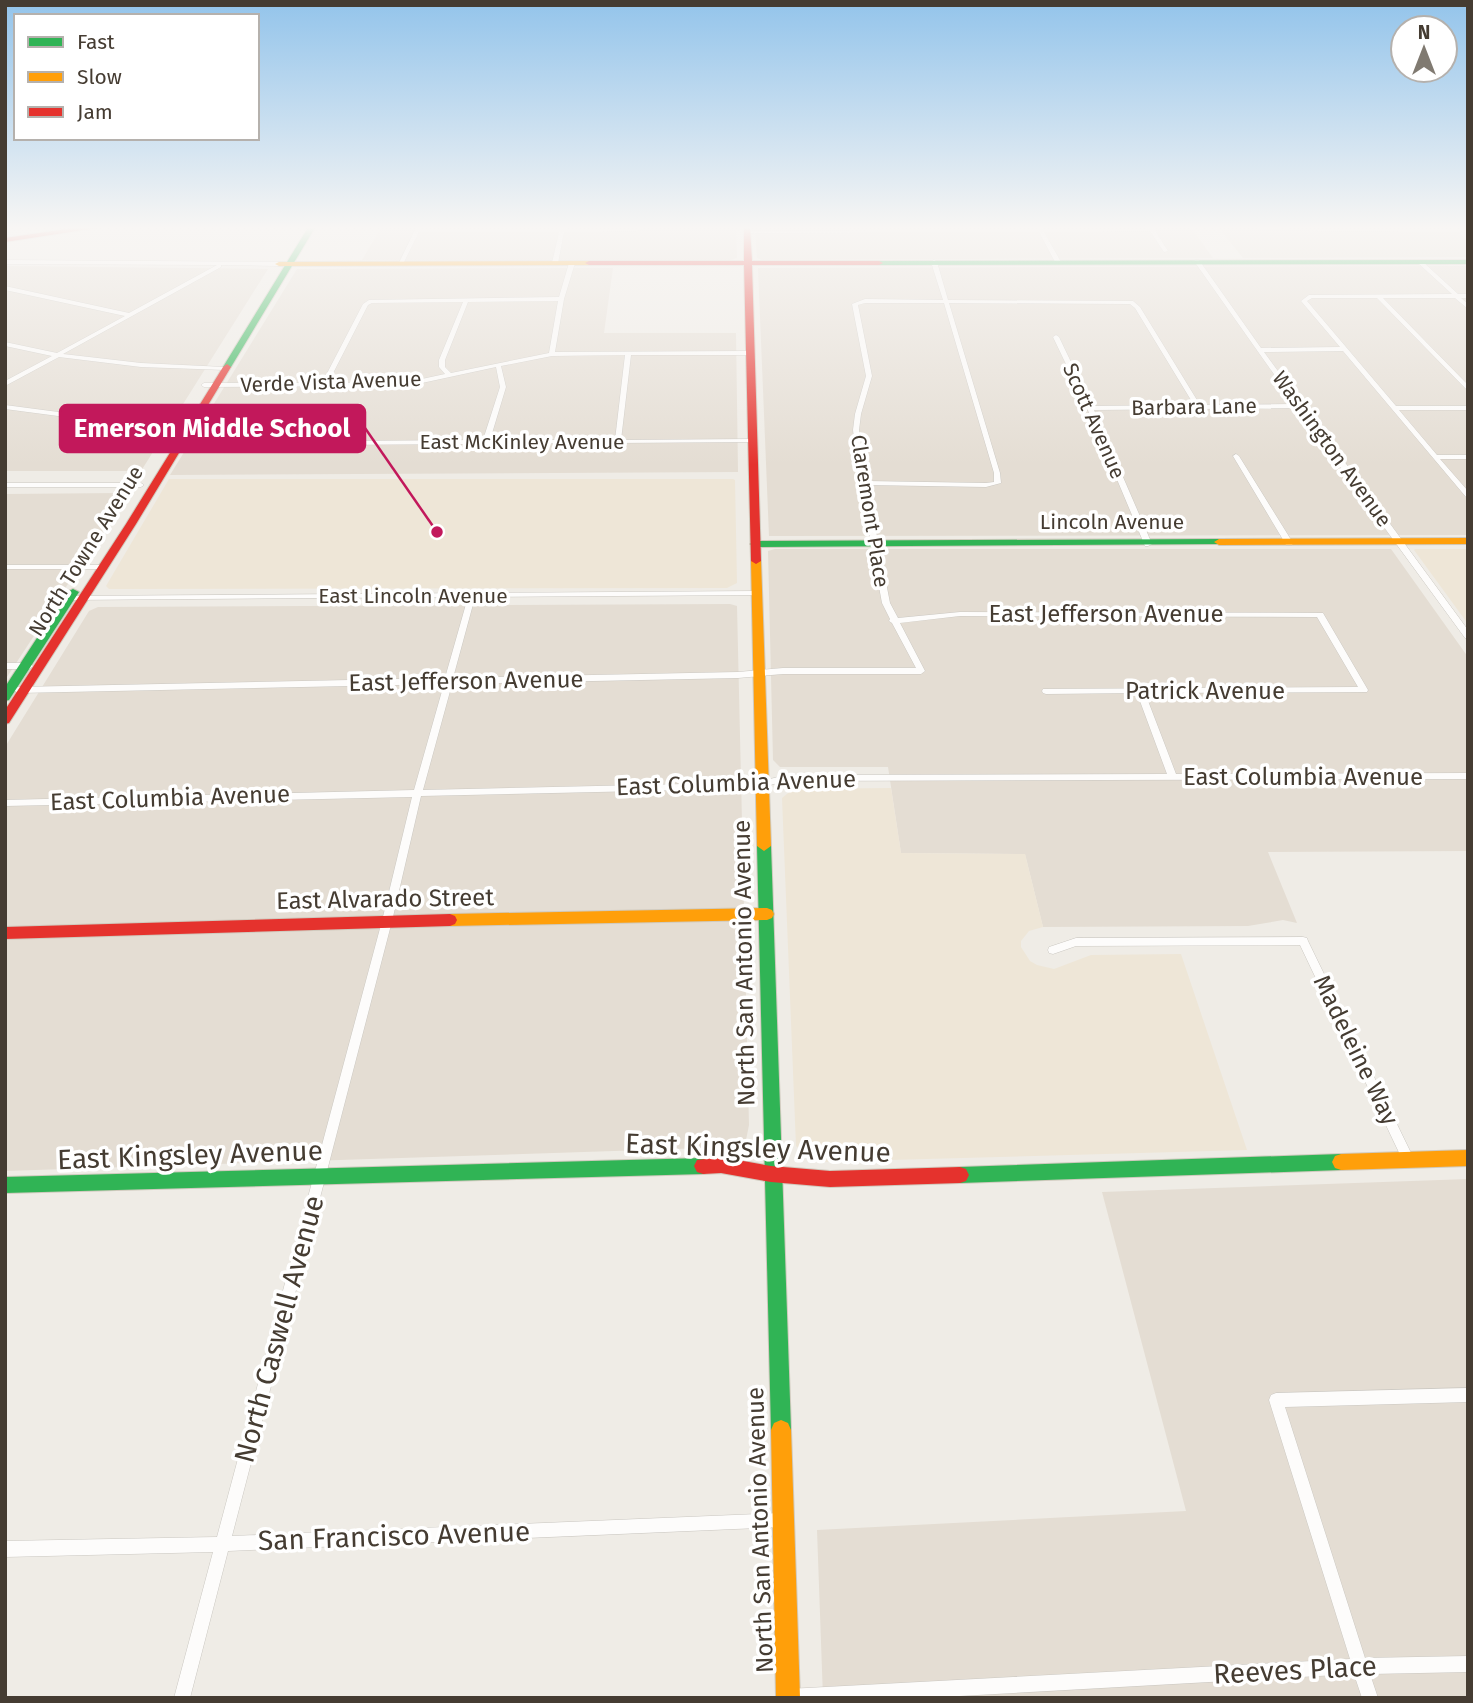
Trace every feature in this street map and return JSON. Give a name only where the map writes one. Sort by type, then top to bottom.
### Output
[{"type":"main road","name":"North Towne Avenue","points":[[5,720],[13,692],[96,567],[258,305]]},
{"type":"main road","name":"North San Antonio Avenue","points":[[748,305],[788,1698]]},
{"type":"main road","name":"North Towne Avenue","points":[[96,567],[141,485],[173,444]]},
{"type":"main road","name":"Lincoln Avenue","points":[[755,544],[1468,541]]},
{"type":"main road","name":"East Alvarado Street","points":[[5,933],[387,921],[767,914]]},
{"type":"main road","name":"East Kingsley Avenue","points":[[5,1185],[721,1165],[771,1174],[830,1178],[1468,1158]]},
{"type":"street","points":[[86,305],[130,315]]},
{"type":"street","points":[[5,384],[147,305]]},
{"type":"street","points":[[324,385],[365,305]]},
{"type":"street","points":[[450,376],[442,367],[442,360],[464,305]]},
{"type":"street","points":[[552,354],[560,305]]},
{"type":"street","name":"Claremont Place","points":[[855,305],[869,376],[856,430],[863,483],[886,603],[921,671]]},
{"type":"street","points":[[863,483],[998,483],[945,305]]},
{"type":"street","points":[[1135,305],[1198,407]]},
{"type":"street","name":"Washington Avenue","points":[[1228,305],[1468,636]]},
{"type":"street","points":[[1308,305],[1468,496]]},
{"type":"street","points":[[1387,305],[1468,389]]},
{"type":"street","name":"Scott Avenue","points":[[1056,337],[1090,408],[1148,544]]},
{"type":"street","points":[[5,344],[56,356],[126,365],[219,369]]},
{"type":"street","points":[[1260,350],[1343,349]]},
{"type":"street","name":"Verde Vista Avenue","points":[[209,385],[408,384],[552,354],[749,353]]},
{"type":"street","points":[[618,441],[628,354]]},
{"type":"street","points":[[486,442],[503,387],[498,365]]},
{"type":"street","name":"Barbara Lane","points":[[1090,408],[1299,405]]},
{"type":"street","points":[[5,407],[81,417],[189,419]]},
{"type":"street","points":[[1392,408],[1468,408]]},
{"type":"street","name":"East McKinley Avenue","points":[[173,444],[752,441]]},
{"type":"street","points":[[1236,456],[1289,543]]},
{"type":"street","points":[[1434,457],[1468,457]]},
{"type":"street","points":[[5,485],[141,485]]},
{"type":"street","points":[[5,568],[96,567]]},
{"type":"street","name":"East Lincoln Avenue","points":[[75,598],[757,593]]},
{"type":"street","name":"North Caswell Avenue","points":[[182,1698],[387,921],[447,681],[472,596]]},
{"type":"street","name":"East Jefferson Avenue","points":[[893,621],[960,614],[1320,615],[1364,690]]},
{"type":"street","points":[[5,666],[32,666]]},
{"type":"street","name":"East Jefferson Avenue","points":[[13,692],[921,671]]},
{"type":"street","name":"Patrick Avenue","points":[[1046,691],[1364,690]]},
{"type":"street","points":[[1140,691],[1172,778]]},
{"type":"street","name":"East Columbia Avenue","points":[[5,803],[762,784],[786,778],[1468,776]]},
{"type":"street","name":"Madeleine Way","points":[[1053,950],[1076,942],[1303,941],[1408,1159]]},
{"type":"street","points":[[1370,1698],[1276,1400],[1468,1395]]},
{"type":"street","name":"San Francisco Avenue","points":[[5,1549],[223,1544],[782,1520]]},
{"type":"street","name":"Reeves Place","points":[[788,1698],[1359,1666],[1468,1664]]},
{"type":"shaded area","points":[[5,305],[245,305],[141,471],[5,471]]},
{"type":"shaded area","points":[[275,305],[608,305],[604,333],[736,333],[738,472],[170,475]]},
{"type":"shaded area","points":[[760,305],[1468,305],[1468,535],[769,536]]},
{"type":"shaded area","points":[[169,479],[733,479],[737,583],[727,588],[109,589],[106,586]]},
{"type":"shaded area","points":[[120,493],[125,497],[5,680],[5,494]]},
{"type":"shaded area","points":[[1391,549],[1468,657],[1468,851],[1268,852],[1297,923],[1283,920],[1248,926],[1043,927],[1025,854],[901,853],[888,767],[780,767],[773,760],[768,551]]},
{"type":"shaded area","points":[[1468,549],[1468,624],[1414,550]]},
{"type":"shaded area","points":[[737,606],[749,1125],[746,1140],[735,1147],[5,1171],[5,747],[89,611],[98,607]]},
{"type":"shaded area","points":[[891,788],[901,853],[1025,854],[1043,927],[1029,931],[1021,941],[1021,947],[1030,961],[1054,969],[1091,955],[1181,954],[1247,1150],[816,1162],[796,1146],[782,798],[793,789]]},
{"type":"shaded area","points":[[1468,1179],[1468,1698],[823,1698],[817,1530],[1186,1511],[1102,1192]]},
{"type":"traffic: fast","points":[[227,367],[265,305]]},
{"type":"traffic: fast","points":[[755,544],[1219,542]]},
{"type":"traffic: fast","points":[[5,697],[73,592]]},
{"type":"traffic: fast","points":[[764,846],[781,1430]]},
{"type":"traffic: fast","points":[[960,1175],[1341,1162]]},
{"type":"traffic: fast","points":[[5,1185],[703,1166]]},
{"type":"traffic: slow","points":[[1219,542],[1468,541]]},
{"type":"traffic: slow","points":[[756,561],[764,846]]},
{"type":"traffic: slow","points":[[450,920],[767,914]]},
{"type":"traffic: slow","points":[[1341,1162],[1468,1158]]},
{"type":"traffic: slow","points":[[781,1430],[788,1698]]},
{"type":"traffic: jam","points":[[749,305],[756,561]]},
{"type":"traffic: jam","points":[[5,720],[131,524],[227,367]]},
{"type":"traffic: jam","points":[[5,933],[450,920]]},
{"type":"traffic: jam","points":[[703,1166],[721,1165],[771,1174],[830,1179],[960,1175]]},
{"type":"place","name":"Emerson Middle School","points":[[437,532]]}]
